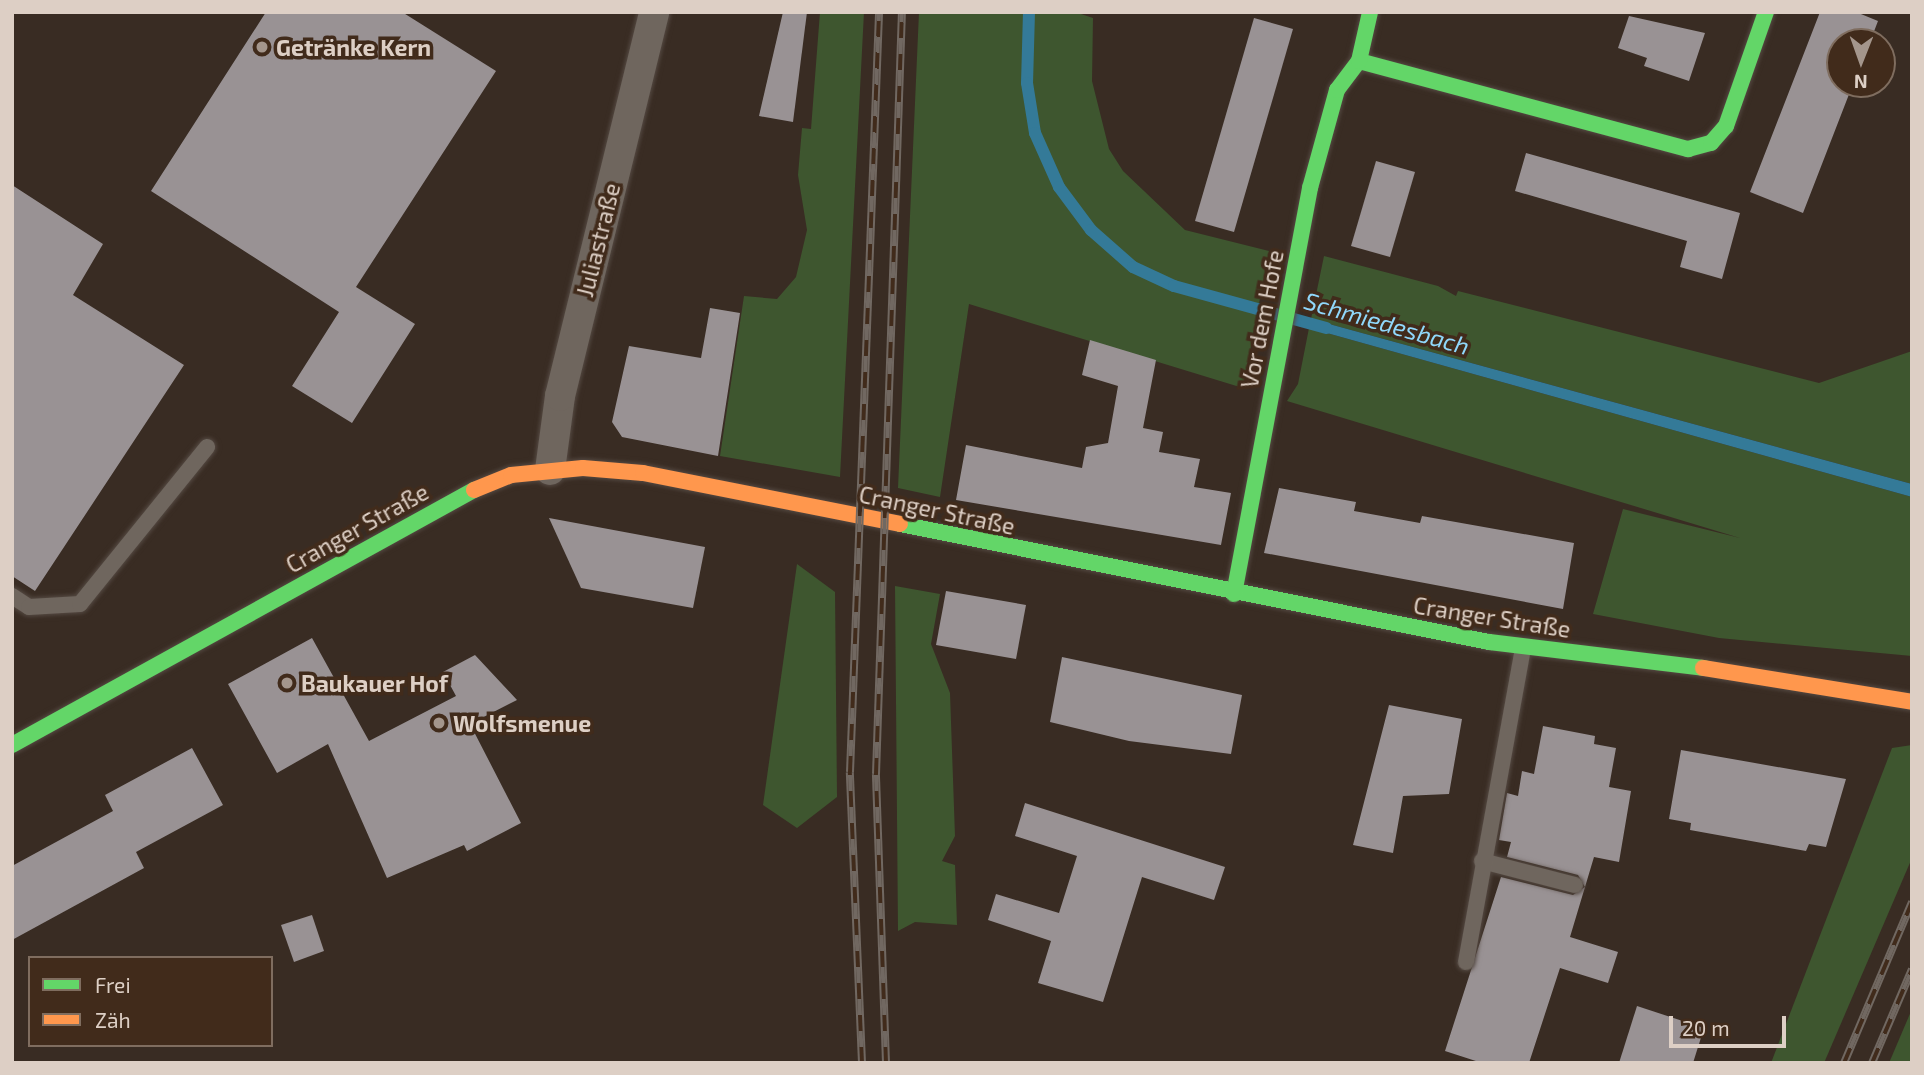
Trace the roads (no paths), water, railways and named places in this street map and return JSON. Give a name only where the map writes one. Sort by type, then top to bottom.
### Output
[{"type":"street","name":"Juliastraße","points":[[550,470],[560,396],[654,12]]},
{"type":"street","name":"Vor dem Hofe","points":[[1234,594],[1292,278],[1337,90],[1359,61],[1370,12]]},
{"type":"street","points":[[1359,61],[1688,149],[1712,143],[1726,126],[1766,12]]},
{"type":"street","name":"Cranger Straße","points":[[12,745],[463,495],[511,475],[550,470],[643,472],[1234,594],[1523,647],[1765,675],[1912,702]]},
{"type":"lane","points":[[12,596],[29,607],[80,604],[207,447]]},
{"type":"lane","points":[[1466,962],[1482,861],[1523,647]]},
{"type":"lane","points":[[1482,861],[1575,885]]},
{"type":"water","points":[[1311,319],[1912,484],[1912,497],[1309,328]]},
{"type":"waterway","name":"Schmiedesbach","points":[[1029,12],[1027,83],[1035,133],[1059,187],[1091,230],[1133,267],[1174,286],[1326,328]]},
{"type":"railway","points":[[862,1063],[850,772],[879,12]]},
{"type":"railway","points":[[886,1063],[876,774],[902,12]]},
{"type":"railway","points":[[1844,1063],[1912,902]]},
{"type":"railway","points":[[1872,1063],[1912,969]]},
{"type":"place","name":"Getränke Kern","points":[[262,47]]},
{"type":"place","name":"Baukauer Hof","points":[[287,683]]},
{"type":"place","name":"Wolfsmenue","points":[[439,723]]}]
